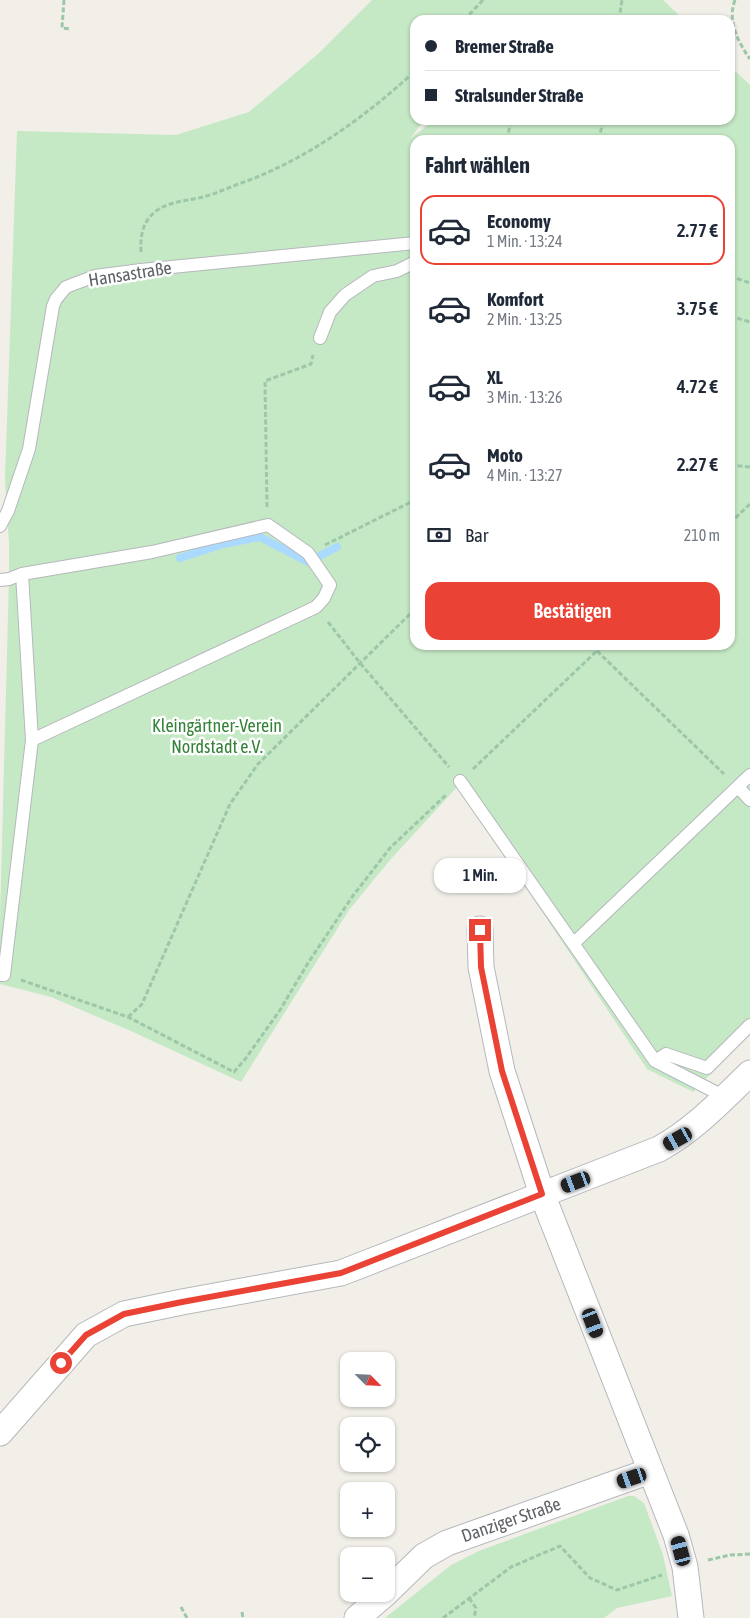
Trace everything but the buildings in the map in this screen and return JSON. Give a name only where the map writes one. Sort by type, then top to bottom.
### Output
[{"type":"street","points":[[480,930],[481,967],[502,1071],[542,1194],[676,1535],[685,1568],[691,1618]]},
{"type":"street","points":[[0,1433],[86,1335],[124,1314],[341,1273],[659,1149],[678,1139],[696,1125],[750,1073]]},
{"type":"street","name":"Danziger Straße","points":[[395,1584],[424,1556],[447,1543],[650,1471]]},
{"type":"street","name":"Danziger Straße","points":[[357,1618],[376,1602]]},
{"type":"lane","name":"Hansastraße","points":[[0,526],[17,488],[29,449],[53,306],[66,287],[95,276],[141,270],[410,243]]},
{"type":"lane","points":[[320,338],[330,312],[345,295],[373,276],[398,271],[410,265]]},
{"type":"lane","points":[[0,580],[22,574],[152,552],[268,525],[312,557],[330,585],[324,598],[316,607],[32,740]]},
{"type":"lane","points":[[2,975],[32,740],[22,574]]},
{"type":"lane","points":[[574,943],[750,775]]},
{"type":"lane","points":[[460,781],[655,1061],[726,1097]]},
{"type":"lane","points":[[738,787],[750,800]]},
{"type":"lane","points":[[655,1061],[666,1054],[707,1068],[750,1025]]},
{"type":"path","points":[[64,0],[62,28],[70,29]]},
{"type":"path","points":[[469,15],[483,0]]},
{"type":"path","points":[[620,15],[622,0]]},
{"type":"path","points":[[733,15],[732,6],[735,0]]},
{"type":"path","points":[[735,32],[750,59]]},
{"type":"path","points":[[141,270],[140,238],[144,224],[154,212],[164,206],[204,197],[286,164],[343,130],[369,111],[410,75]]},
{"type":"path","points":[[735,278],[750,283]]},
{"type":"path","points":[[735,318],[750,322]]},
{"type":"path","points":[[268,525],[265,381],[310,364],[320,338]]},
{"type":"path","points":[[735,465],[750,466]]},
{"type":"path","points":[[312,557],[410,503]]},
{"type":"path","points":[[735,518],[750,504]]},
{"type":"path","points":[[128,1017],[142,1004],[230,804],[243,783],[258,764],[410,614]]},
{"type":"path","points":[[326,619],[360,663],[452,770]]},
{"type":"path","points":[[2,975],[128,1017],[234,1072],[280,1010],[352,896],[390,848],[597,651],[738,787]]},
{"type":"path","points":[[443,1618],[511,1567],[560,1546],[590,1578],[617,1590],[685,1568]]},
{"type":"path","points":[[716,1558],[750,1554]]},
{"type":"path","points":[[469,1598],[476,1608],[474,1618]]},
{"type":"path","points":[[182,1607],[187,1618]]},
{"type":"path","points":[[242,1612],[243,1618]]},
{"type":"green space","name":"Kleingärtner-Verein Nordstadt e.V.","points":[[372,0],[663,0],[679,15],[410,15],[410,125],[420,125],[413,135],[410,135],[410,650],[735,650],[735,135],[415,135],[428,125],[735,125],[735,71],[750,85],[750,1034],[693,1092],[647,1069],[458,786],[390,860],[349,910],[241,1082],[133,1032],[51,997],[0,984],[9,579],[5,479],[17,131],[176,135],[249,112],[318,54]]},
{"type":"green space","points":[[628,1496],[634,1496],[644,1503],[663,1555],[672,1596],[617,1608],[604,1618],[385,1618],[451,1565],[479,1551]]},
{"type":"waterway","points":[[180,558],[223,544],[260,537],[308,562],[337,547]]},
{"type":"route","points":[[61,1363],[86,1335],[124,1314],[341,1273],[542,1194],[502,1071],[481,967],[480,930]]}]
